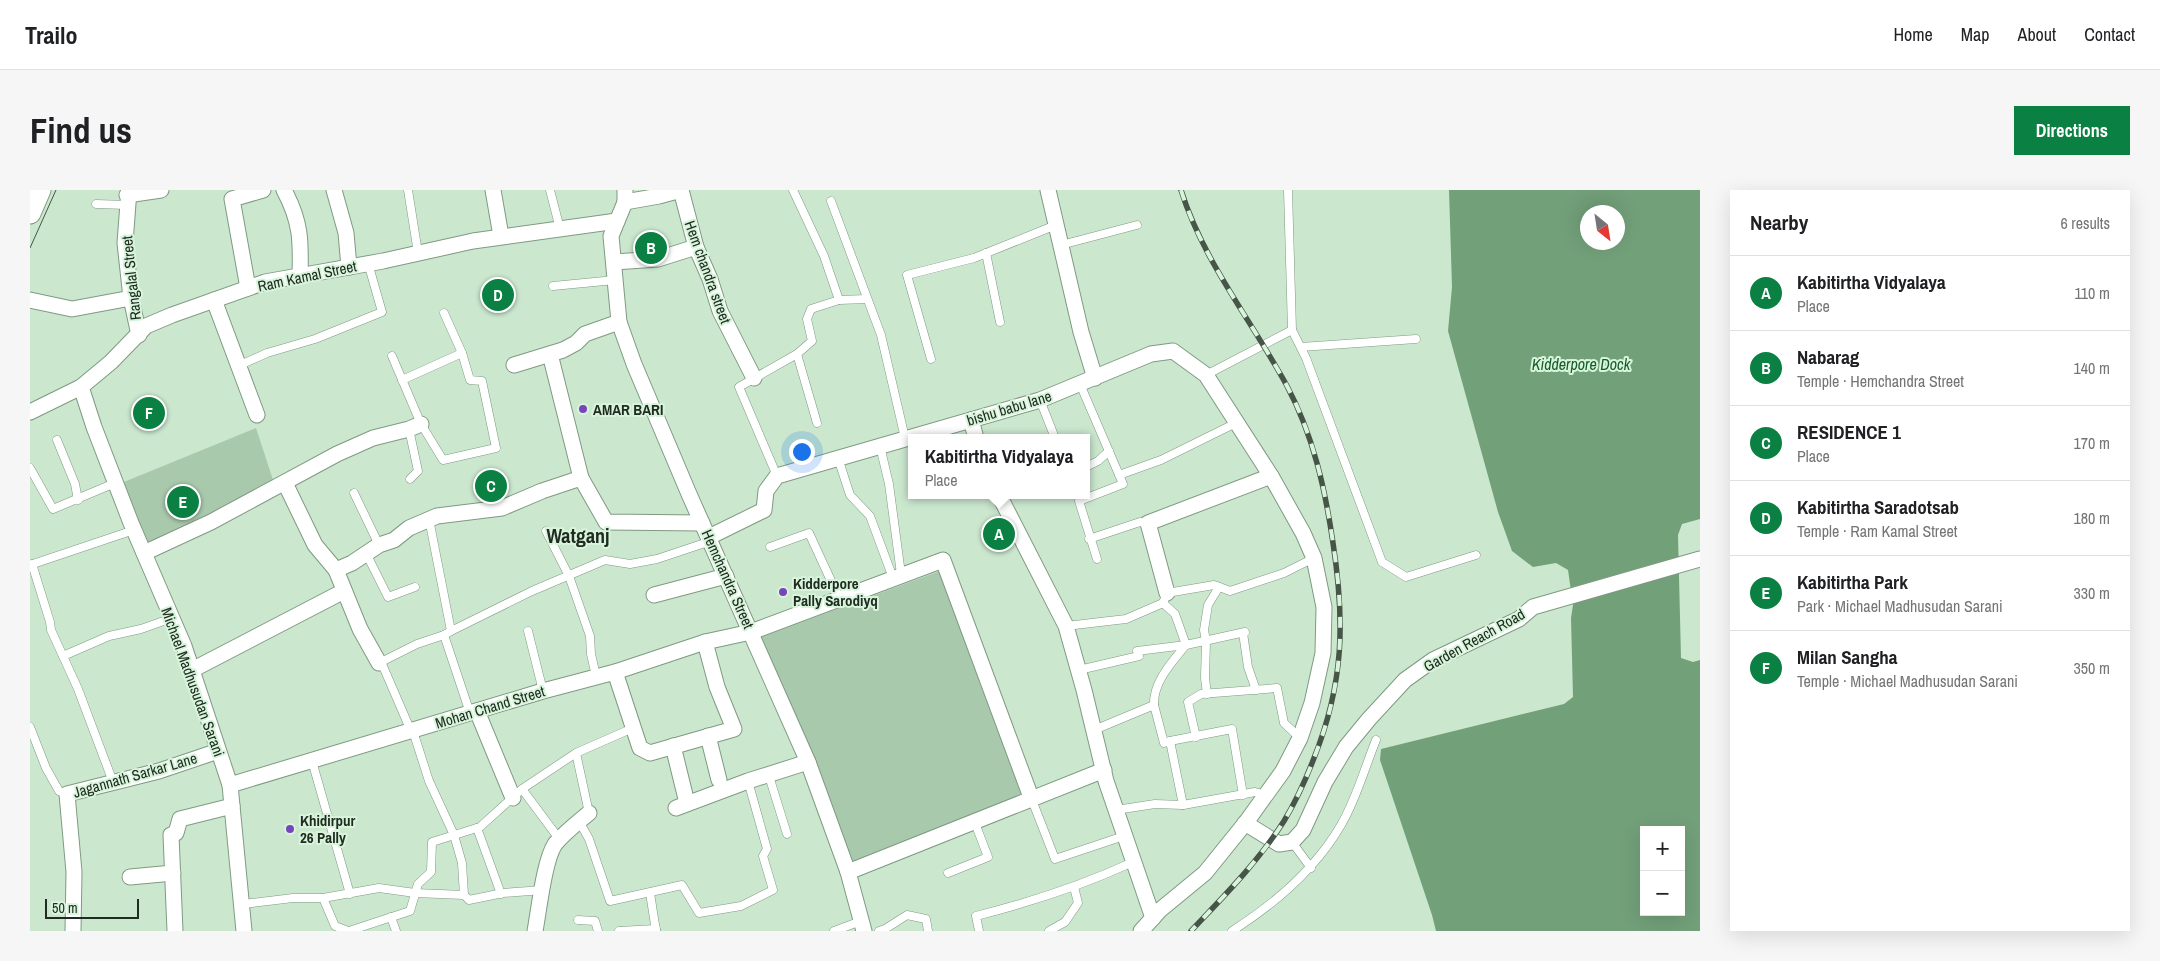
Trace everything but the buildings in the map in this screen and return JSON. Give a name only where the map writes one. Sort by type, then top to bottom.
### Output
[{"type":"main road","points":[[30,212],[40,190]]},
{"type":"street","points":[[128,197],[161,190]]},
{"type":"street","points":[[248,288],[232,199],[263,190]]},
{"type":"street","points":[[284,190],[294,210],[301,238],[300,276]]},
{"type":"street","points":[[334,190],[346,233],[349,267]]},
{"type":"street","points":[[493,190],[501,236]]},
{"type":"street","points":[[625,196],[659,196],[681,190]]},
{"type":"street","name":"Hem chandra street","points":[[681,190],[696,247],[710,279],[720,312],[754,378]]},
{"type":"street","points":[[1048,190],[1081,332],[1095,378]]},
{"type":"street","name":"Hemchandra Street","points":[[625,196],[611,236],[619,322],[634,364],[702,523],[808,762],[848,872],[863,926]]},
{"type":"street","name":"Rangalal Street","points":[[128,197],[125,243],[131,298],[138,335]]},
{"type":"street","name":"Ram Kamal Street","points":[[30,412],[81,387],[146,326],[265,282],[501,236],[617,223]]},
{"type":"street","points":[[614,262],[658,259],[696,247]]},
{"type":"street","points":[[30,300],[72,309],[131,298]]},
{"type":"street","points":[[214,300],[257,415]]},
{"type":"street","points":[[514,365],[550,354],[576,343],[585,334],[619,322]]},
{"type":"street","name":"bishu babu lane","points":[[920,434],[1040,400],[1151,354],[1174,351],[1206,375],[1238,422],[1303,533],[1314,558],[1324,607],[1323,653],[1312,703],[1300,738],[1283,771],[1245,824]]},
{"type":"street","points":[[550,354],[581,478],[606,522],[702,523]]},
{"type":"street","name":"Michael Madhusudan Sarani","points":[[81,387],[115,483],[192,670],[230,785],[243,904],[244,931]]},
{"type":"street","points":[[971,420],[975,434]]},
{"type":"street","points":[[144,553],[211,522],[337,454],[373,438],[415,427]]},
{"type":"street","name":"bishu babu lane","points":[[776,476],[908,437]]},
{"type":"street","points":[[710,539],[764,510],[766,491],[776,476]]},
{"type":"street","points":[[1165,598],[1148,523],[1271,476]]},
{"type":"street","points":[[336,570],[373,549],[394,540],[408,528],[429,519],[437,516],[502,508],[542,491],[581,478]]},
{"type":"street","points":[[286,483],[315,545],[336,570],[360,629],[379,663]]},
{"type":"street","points":[[1001,499],[1066,626],[1104,770],[1124,836],[1153,918]]},
{"type":"street","name":"Garden Reach Road","points":[[1292,842],[1303,830],[1325,782],[1346,747],[1368,719],[1405,680],[1433,660],[1519,619],[1533,607],[1700,559]]},
{"type":"street","name":"Mohan Chand Street","points":[[230,785],[543,691],[615,672],[705,642],[751,632],[943,560],[1032,800]]},
{"type":"street","points":[[654,595],[726,576]]},
{"type":"street","points":[[192,670],[344,591]]},
{"type":"street","points":[[615,672],[640,748],[650,753],[734,729],[717,687],[705,642]]},
{"type":"street","points":[[473,712],[518,793]]},
{"type":"street","points":[[708,736],[719,780]]},
{"type":"street","points":[[673,746],[681,805],[808,762]]},
{"type":"street","name":"Jagannath Sarkar Lane","points":[[72,931],[74,872],[67,794],[159,771],[218,751]]},
{"type":"street","points":[[848,872],[1104,770]]},
{"type":"street","points":[[175,931],[171,836],[176,833],[180,819],[232,806]]},
{"type":"street","points":[[535,931],[542,890],[554,846],[584,817]]},
{"type":"street","points":[[1141,931],[1153,918],[1205,873],[1245,824],[1279,844],[1292,842]]},
{"type":"street","points":[[130,877],[172,873]]},
{"type":"lane","points":[[408,190],[418,253]]},
{"type":"lane","points":[[550,190],[560,229]]},
{"type":"lane","points":[[793,190],[824,256],[839,300]]},
{"type":"lane","points":[[1288,190],[1292,330],[1301,347],[1382,562],[1406,577],[1476,555]]},
{"type":"lane","points":[[96,204],[128,197]]},
{"type":"lane","points":[[831,201],[881,335],[905,438]]},
{"type":"lane","points":[[931,359],[907,275],[986,253],[1056,225]]},
{"type":"lane","points":[[1061,245],[1137,225]]},
{"type":"lane","points":[[986,253],[1000,322]]},
{"type":"lane","points":[[238,366],[268,353],[315,339],[382,312],[368,263]]},
{"type":"lane","points":[[553,286],[615,280]]},
{"type":"lane","points":[[776,476],[739,387],[797,354],[812,341],[807,319],[811,309],[839,300],[866,299]]},
{"type":"lane","points":[[415,427],[443,460],[496,448],[482,381],[470,380],[462,353],[444,313]]},
{"type":"lane","points":[[1206,375],[1292,330]]},
{"type":"lane","points":[[1301,347],[1416,339]]},
{"type":"lane","points":[[402,380],[462,353]]},
{"type":"lane","points":[[797,354],[817,423]]},
{"type":"lane","points":[[392,356],[402,380],[415,427],[418,471],[410,479]]},
{"type":"lane","points":[[1080,384],[1123,484],[1090,494]]},
{"type":"lane","points":[[1040,400],[1053,434]]},
{"type":"lane","points":[[1119,475],[1161,460],[1238,422]]},
{"type":"lane","points":[[57,440],[71,475],[78,500]]},
{"type":"lane","points":[[880,446],[888,484],[897,576]]},
{"type":"lane","points":[[1090,465],[1098,461],[1109,451]]},
{"type":"lane","points":[[838,458],[850,495],[870,516],[897,576]]},
{"type":"lane","points":[[30,468],[53,509],[115,483]]},
{"type":"lane","points":[[354,493],[388,597],[415,587]]},
{"type":"lane","points":[[1078,499],[1089,539],[1097,559]]},
{"type":"lane","points":[[429,519],[448,633],[473,712]]},
{"type":"lane","points":[[1089,539],[1140,522],[1148,523]]},
{"type":"lane","points":[[113,782],[78,689],[51,630],[31,565],[134,530]]},
{"type":"lane","points":[[546,531],[569,576],[590,636],[591,654],[596,676]]},
{"type":"lane","points":[[770,547],[808,533],[839,598]]},
{"type":"lane","points":[[542,890],[501,894],[469,900],[464,895],[462,863],[454,834],[429,781],[412,731],[382,664],[379,663],[417,644],[448,633],[532,591],[605,560],[630,564],[657,559],[710,539]]},
{"type":"lane","points":[[1066,626],[1126,619],[1165,598],[1214,585],[1230,591],[1284,572],[1314,558]]},
{"type":"lane","points":[[1207,694],[1204,630],[1208,605],[1219,586]]},
{"type":"lane","points":[[1165,598],[1175,614],[1186,645]]},
{"type":"lane","points":[[63,656],[109,636],[172,618]]},
{"type":"lane","points":[[528,632],[543,691]]},
{"type":"lane","points":[[1079,670],[1133,658],[1139,656],[1137,651],[1186,645],[1244,632],[1248,667],[1256,690]]},
{"type":"lane","points":[[1186,645],[1166,670],[1154,695],[1154,705],[1164,743],[1232,729],[1243,795]]},
{"type":"lane","points":[[1196,737],[1188,702],[1201,694],[1277,688],[1284,724],[1300,738]]},
{"type":"lane","points":[[1094,730],[1154,705]]},
{"type":"lane","points":[[30,727],[46,768],[59,791],[67,794]]},
{"type":"lane","points":[[323,898],[335,926],[349,931],[410,911],[418,884],[431,872],[432,842],[478,828],[518,793],[576,752],[633,728]]},
{"type":"lane","points":[[1232,931],[1264,910],[1311,868],[1342,825],[1376,740]]},
{"type":"lane","points":[[1170,741],[1183,805]]},
{"type":"lane","points":[[576,752],[584,817],[589,839],[610,901],[682,885],[699,913],[741,906],[773,890],[763,856],[767,849],[748,781]]},
{"type":"lane","points":[[312,761],[350,894]]},
{"type":"lane","points":[[769,776],[787,834]]},
{"type":"lane","points":[[1116,810],[1155,804],[1183,805],[1255,792],[1266,795]]},
{"type":"lane","points":[[518,793],[560,840]]},
{"type":"lane","points":[[1032,800],[1055,859],[1124,836]]},
{"type":"lane","points":[[948,873],[988,857],[975,823]]},
{"type":"lane","points":[[478,828],[501,894]]},
{"type":"lane","points":[[1292,842],[1311,868]]},
{"type":"lane","points":[[979,931],[976,916],[1036,901],[1133,862]]},
{"type":"lane","points":[[1051,931],[1065,922],[1078,903],[1074,887]]},
{"type":"lane","points":[[243,904],[293,898],[323,898],[379,888],[415,893],[464,895]]},
{"type":"lane","points":[[619,931],[656,930],[650,893]]},
{"type":"lane","points":[[878,931],[885,929],[907,915],[926,919],[928,931]]},
{"type":"lane","points":[[391,917],[396,931]]},
{"type":"lane","points":[[578,920],[595,921],[598,931]]},
{"type":"lane","points":[[834,931],[863,926]]},
{"type":"shaded area","points":[[256,428],[274,483],[146,550],[119,484]]},
{"type":"shaded area","points":[[940,571],[1026,797],[851,864],[758,638]]},
{"type":"water","name":"Kidderpore Dock","points":[[1449,190],[1700,190],[1700,519],[1682,524],[1678,535],[1681,658],[1693,662],[1700,660],[1700,931],[1436,931],[1380,760],[1381,749],[1564,704],[1573,697],[1571,618],[1573,605],[1568,570],[1556,563],[1533,567],[1512,551],[1498,512],[1448,331],[1452,287]]},
{"type":"tram line","points":[[30,248],[56,190]]},
{"type":"railway","points":[[1181,190],[1190,216],[1215,266],[1287,386],[1304,423],[1317,462],[1330,522],[1337,572],[1340,626],[1339,652],[1331,704],[1314,758],[1297,798],[1263,851],[1191,931]]},
{"type":"place","name":"Nabarag","points":[[651,248]]},
{"type":"place","name":"Kabitirtha Saradotsab","points":[[498,295]]},
{"type":"place","name":"AMAR BARI","points":[[583,409]]},
{"type":"place","name":"Milan Sangha","points":[[149,413]]},
{"type":"place","name":"RESIDENCE 1","points":[[491,486]]},
{"type":"place","name":"Kabitirtha Park","points":[[183,502]]},
{"type":"place","name":"Kabitirtha Vidyalaya","points":[[999,534]]},
{"type":"place","name":"Kidderpore Pally Sarodiyq","points":[[783,592]]},
{"type":"place","name":"Khidirpur 26 Pally","points":[[290,829]]},
{"type":"district","name":"Watganj","points":[[578,535]]}]
